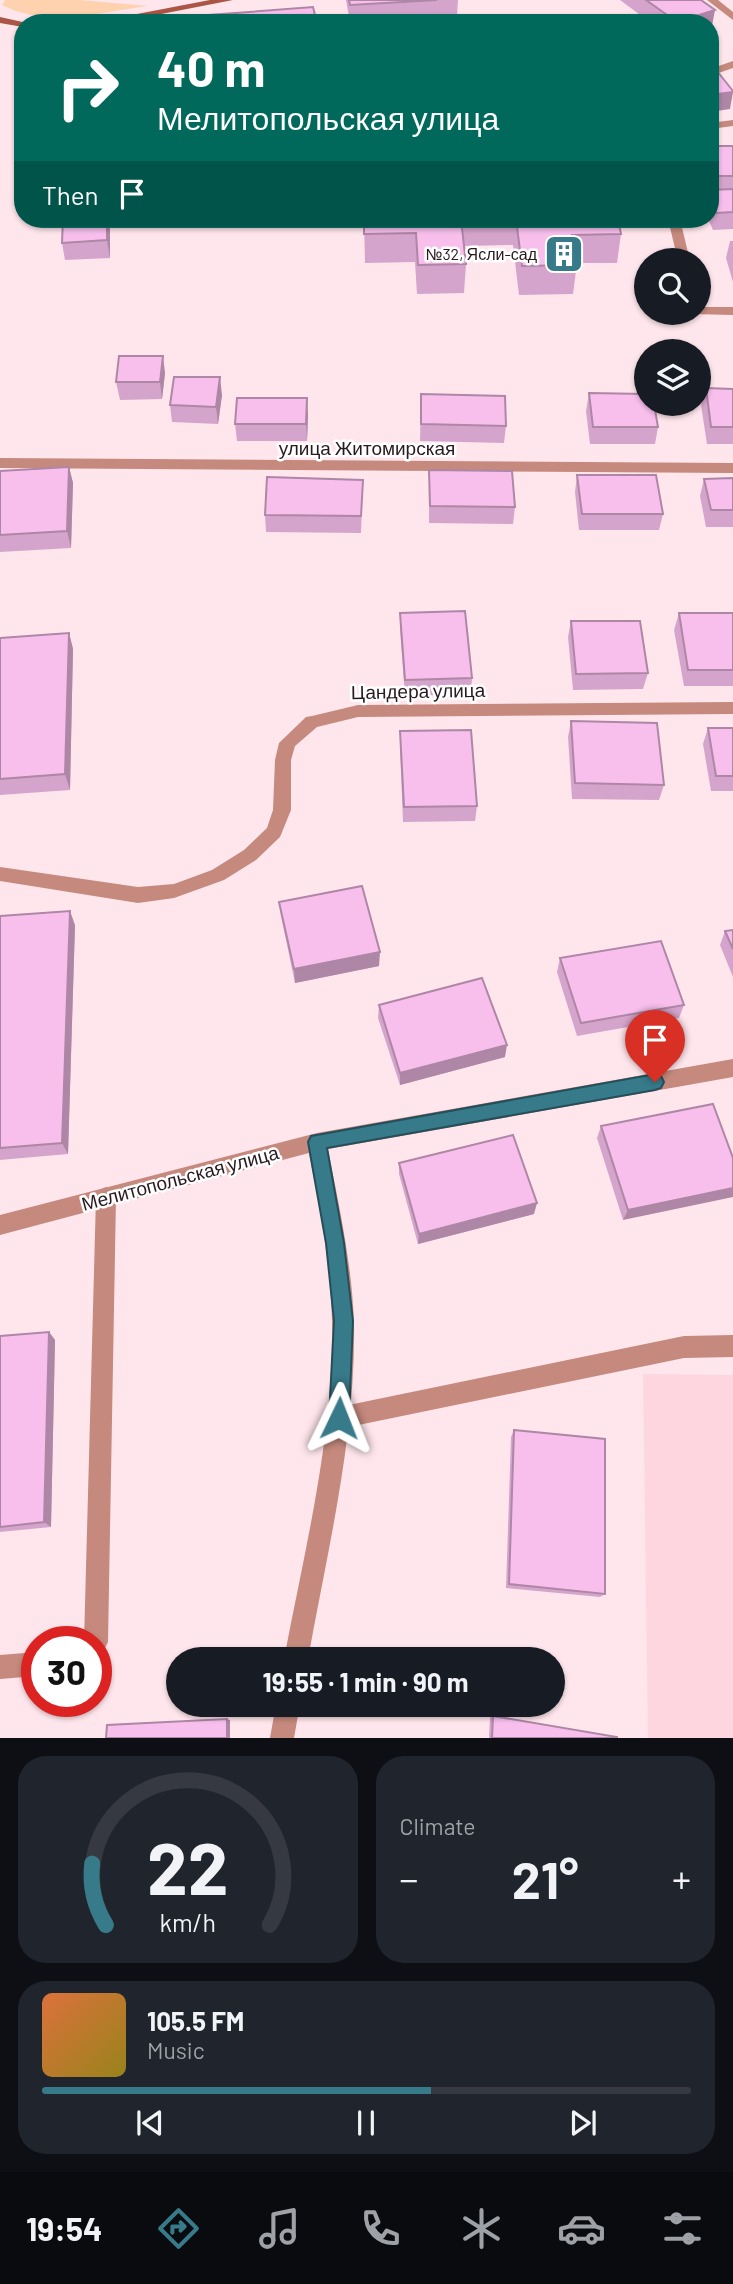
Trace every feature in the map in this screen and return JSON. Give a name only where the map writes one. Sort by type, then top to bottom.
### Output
[{"type":"main road","points":[[165,0],[228,0]]},
{"type":"main road","points":[[147,14],[228,0]]},
{"type":"street","points":[[712,0],[733,18]]},
{"type":"street","points":[[676,228],[681,248]]},
{"type":"street","points":[[711,311],[733,311]]},
{"type":"street","name":"улица Житомирская","points":[[0,463],[733,468]]},
{"type":"street","name":"Цандера улица","points":[[0,874],[138,895],[174,891],[218,875],[250,855],[274,832],[282,810],[283,760],[287,743],[312,722],[335,715],[358,711],[733,708]]},
{"type":"street","name":"Мелитопольская улица","points":[[0,1225],[317,1142],[733,1068]]},
{"type":"street","points":[[298,1647],[339,1418],[343,1321],[335,1243],[317,1142]]},
{"type":"street","points":[[96,1626],[106,1197]]},
{"type":"street","points":[[339,1418],[684,1347],[733,1346]]},
{"type":"street","points":[[0,1667],[21,1665]]},
{"type":"street","points":[[282,1738],[286,1717]]},
{"type":"shaded area","points":[[5,0],[80,0],[148,6],[93,14],[28,14],[2,5]]},
{"type":"shaded area","points":[[643,1374],[733,1375],[733,1738],[648,1738]]},
{"type":"building","points":[[349,0],[437,0],[350,5]]},
{"type":"building","points":[[646,0],[701,0],[715,10],[702,14],[666,14]]},
{"type":"building","points":[[313,7],[315,14],[222,14]]},
{"type":"building","points":[[719,74],[733,91],[719,94]]},
{"type":"building","points":[[719,146],[733,146],[733,176],[719,176]]},
{"type":"building","points":[[733,189],[733,212],[719,213],[719,190]]},
{"type":"building","points":[[63,228],[107,228],[107,240],[62,243]]},
{"type":"building","points":[[364,228],[462,228],[466,264],[418,265],[416,233],[364,234]]},
{"type":"building","points":[[517,228],[620,228],[621,234],[572,235],[577,265],[522,266]]},
{"type":"building","points":[[119,356],[163,356],[160,382],[116,382]]},
{"type":"building","points":[[174,377],[220,377],[216,407],[170,405]]},
{"type":"building","points":[[711,388],[733,389],[733,427],[711,427]]},
{"type":"building","points":[[589,393],[634,394],[634,416],[656,416],[658,427],[593,427]]},
{"type":"building","points":[[421,394],[505,396],[506,426],[421,424]]},
{"type":"building","points":[[237,398],[307,398],[306,424],[235,424]]},
{"type":"building","points":[[69,467],[67,531],[0,535],[0,471]]},
{"type":"building","points":[[429,470],[512,471],[515,507],[430,506]]},
{"type":"building","points":[[577,475],[656,475],[663,514],[582,514]]},
{"type":"building","points":[[267,477],[363,480],[361,516],[265,515]]},
{"type":"building","points":[[733,478],[733,510],[711,510],[704,479]]},
{"type":"building","points":[[465,611],[472,678],[405,680],[400,613]]},
{"type":"building","points":[[679,613],[733,613],[733,670],[688,670]]},
{"type":"building","points":[[571,621],[640,621],[648,673],[576,674]]},
{"type":"building","points":[[69,633],[65,774],[0,779],[0,638]]},
{"type":"building","points":[[571,721],[657,723],[664,785],[575,783]]},
{"type":"building","points":[[708,728],[733,728],[733,776],[716,776]]},
{"type":"building","points":[[471,730],[477,806],[404,807],[400,731]]},
{"type":"building","points":[[362,886],[380,952],[294,969],[279,902]]},
{"type":"building","points":[[70,911],[62,1143],[0,1148],[0,916]]},
{"type":"building","points":[[733,930],[733,949],[725,931]]},
{"type":"building","points":[[661,941],[684,1005],[581,1023],[560,958]]},
{"type":"building","points":[[482,978],[507,1045],[400,1073],[379,1005]]},
{"type":"building","points":[[713,1104],[733,1158],[733,1188],[628,1210],[601,1126]]},
{"type":"building","points":[[513,1135],[537,1203],[419,1234],[399,1163]]},
{"type":"building","points":[[49,1332],[44,1522],[0,1527],[0,1336]]},
{"type":"building","points":[[514,1430],[605,1439],[605,1594],[509,1584]]},
{"type":"building","points":[[493,1717],[617,1737],[617,1738],[492,1738]]},
{"type":"building","points":[[227,1719],[227,1738],[106,1738],[107,1725]]},
{"type":"place","name":"№32, Ясли-сад","points":[[564,254]]},
{"type":"route","points":[[339,1418],[343,1321],[335,1243],[317,1142],[655,1082]]}]
